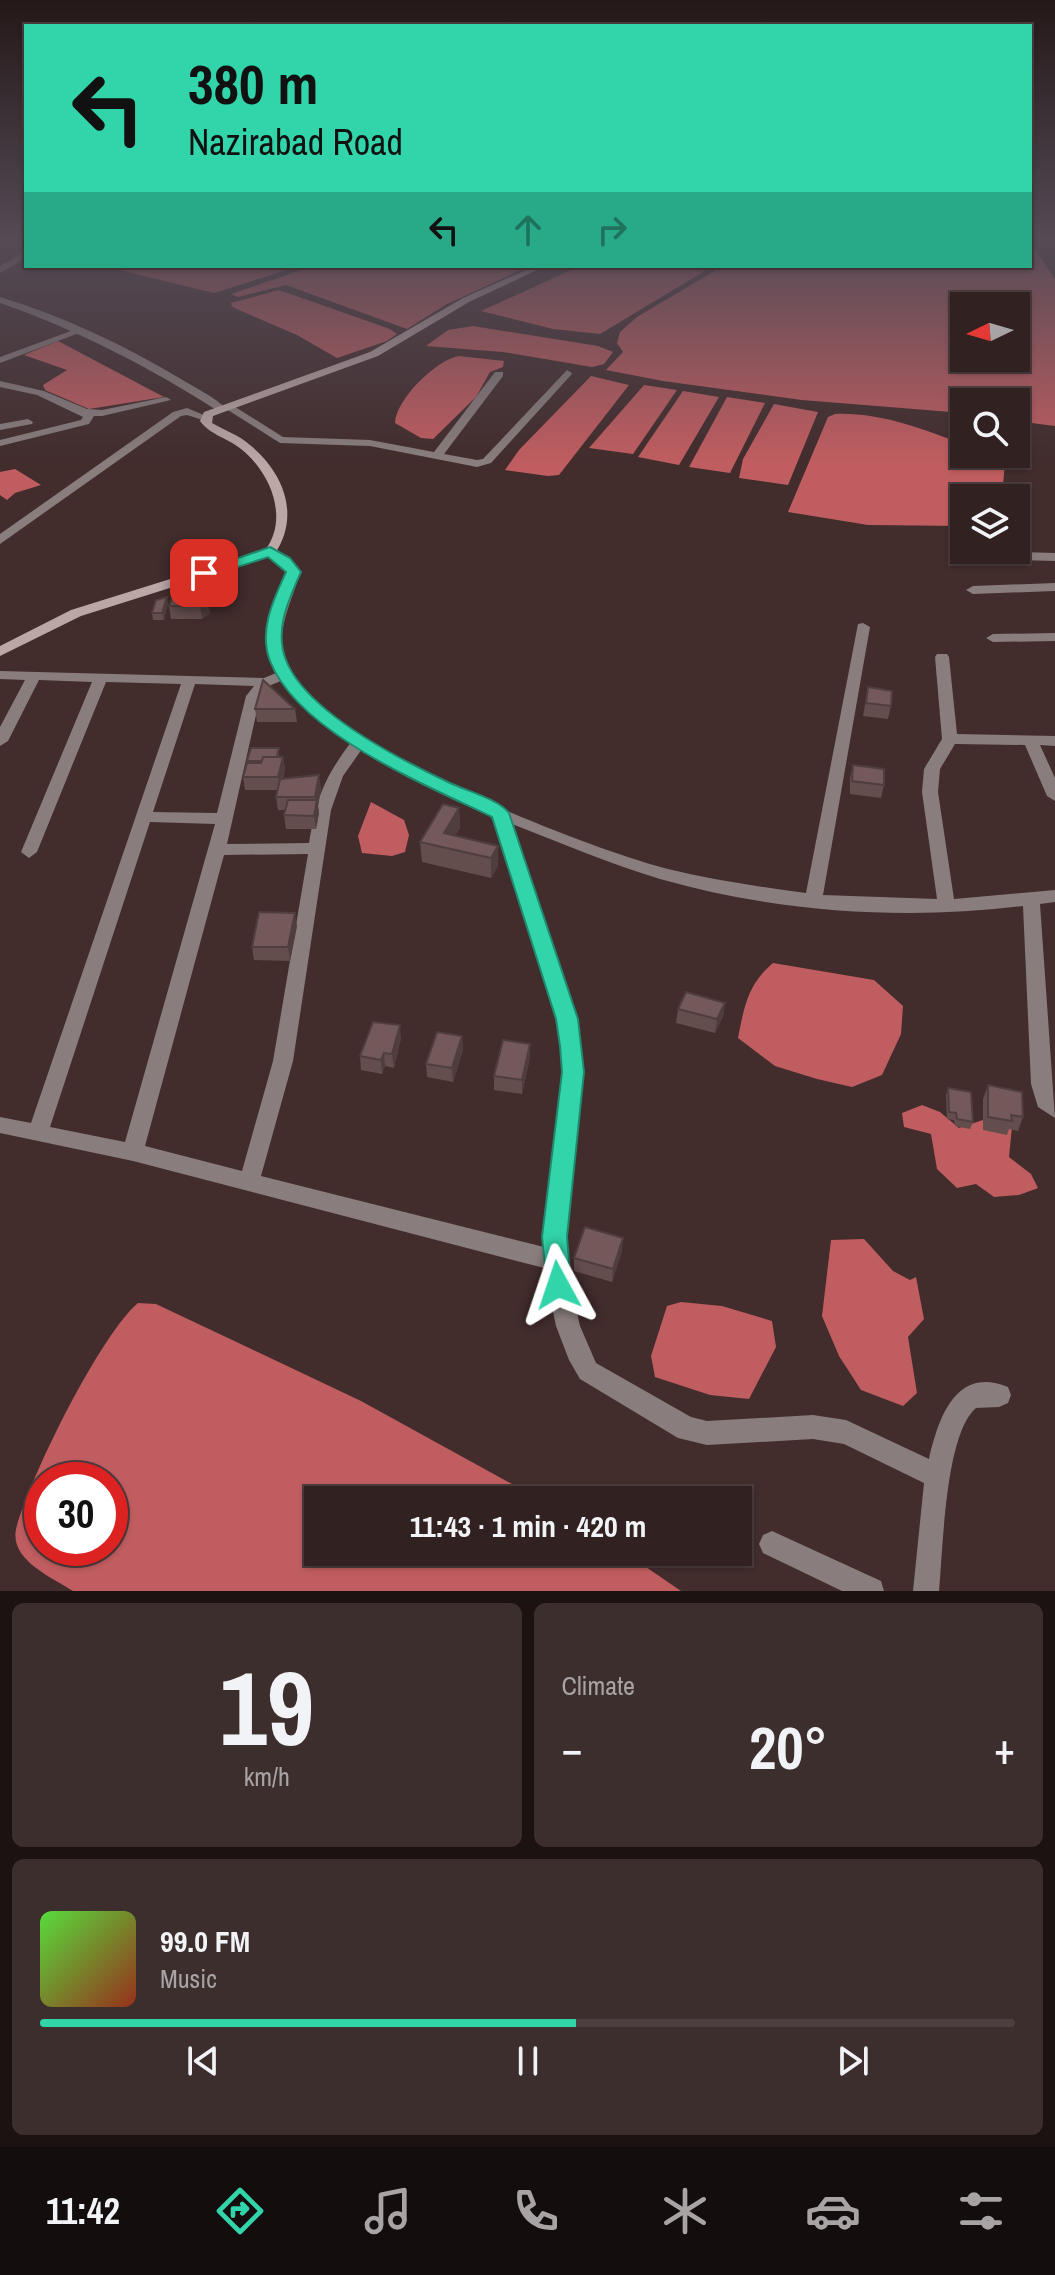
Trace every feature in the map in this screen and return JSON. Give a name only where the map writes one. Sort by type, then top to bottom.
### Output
[{"type":"main road","points":[[0,652],[76,613],[270,552],[278,544],[284,520],[274,484],[254,454],[208,425],[216,412],[374,354],[442,314]]},
{"type":"street","points":[[39,314],[82,330],[181,382],[216,412],[280,440],[370,443],[477,464],[487,461],[567,373]]},
{"type":"street","points":[[0,360],[82,330]]},
{"type":"street","points":[[437,456],[499,374]]},
{"type":"street","points":[[0,384],[40,393],[85,412],[102,413],[166,400]]},
{"type":"street","points":[[0,539],[177,414],[187,411],[216,412]]},
{"type":"street","points":[[0,443],[85,422],[89,417],[85,412]]},
{"type":"street","points":[[0,427],[28,422]]},
{"type":"street","points":[[270,552],[288,564],[292,580],[276,612],[274,632],[277,659],[284,675],[307,700],[360,741],[418,778],[500,813],[664,873],[734,889],[875,905],[1031,900],[1055,896]]},
{"type":"street","points":[[1030,556],[1055,557]]},
{"type":"street","points":[[973,590],[1055,587]]},
{"type":"street","points":[[814,899],[863,627]]},
{"type":"street","points":[[993,638],[1055,637]]},
{"type":"street","points":[[942,657],[950,739],[932,769],[930,781],[946,903]]},
{"type":"street","points":[[0,675],[266,682],[284,675]]},
{"type":"street","points":[[0,741],[34,677]]},
{"type":"street","points":[[29,852],[100,680]]},
{"type":"street","points":[[38,1132],[189,681]]},
{"type":"street","points":[[133,1152],[217,850],[253,696],[266,682]]},
{"type":"street","points":[[950,739],[1055,741]]},
{"type":"street","points":[[1030,740],[1055,796]]},
{"type":"street","points":[[249,1182],[283,1061],[323,810],[335,775],[360,741]]},
{"type":"street","points":[[500,813],[567,1019],[573,1072],[554,1260],[568,1326],[588,1371],[687,1429],[707,1433],[813,1427],[846,1432],[937,1476]]},
{"type":"street","points":[[144,817],[225,819]]},
{"type":"street","points":[[217,850],[317,848]]},
{"type":"street","points":[[1031,900],[1041,1084],[1045,1101],[1055,1110]]},
{"type":"street","points":[[0,1125],[133,1152],[554,1260]]},
{"type":"street","points":[[926,1591],[937,1476],[961,1405],[974,1396],[999,1395]]},
{"type":"street","points":[[772,1544],[871,1591]]},
{"type":"shaded area","points":[[249,314],[348,314],[397,334],[387,341],[337,358],[297,335]]},
{"type":"shaded area","points":[[366,314],[431,314],[407,329]]},
{"type":"shaded area","points":[[494,314],[633,314],[600,334],[553,329]]},
{"type":"shaded area","points":[[642,314],[950,314],[950,372],[1030,372],[1030,314],[1055,314],[1055,426],[1030,423],[1030,388],[950,388],[950,412],[802,400],[606,370],[623,352],[617,343],[620,332]]},
{"type":"shaded area","points":[[473,326],[598,346],[613,352],[604,364],[592,367],[503,352],[426,346],[448,330]]},
{"type":"shaded area","points":[[58,341],[164,397],[89,409],[45,390],[43,385],[67,370],[24,355]]},
{"type":"shaded area","points":[[459,356],[504,361],[503,367],[490,372],[476,397],[433,439],[421,438],[395,423],[402,403],[419,382],[439,365]]},
{"type":"shaded area","points":[[591,376],[629,385],[559,475],[505,470],[519,450]]},
{"type":"shaded area","points":[[644,385],[677,390],[633,454],[589,448]]},
{"type":"shaded area","points":[[683,391],[719,397],[679,465],[638,457]]},
{"type":"shaded area","points":[[727,397],[765,403],[730,473],[689,467]]},
{"type":"shaded area","points":[[774,404],[818,412],[788,485],[739,478],[743,459]]},
{"type":"shaded area","points":[[835,414],[868,416],[933,433],[950,440],[950,468],[1004,468],[1003,484],[950,484],[950,526],[868,525],[788,512],[828,417]]},
{"type":"shaded area","points":[[15,469],[41,485],[15,493],[7,500],[0,495],[0,472]]},
{"type":"shaded area","points":[[371,802],[404,820],[409,835],[405,852],[392,856],[362,853],[358,836]]},
{"type":"shaded area","points":[[773,963],[874,980],[903,1006],[901,1034],[882,1075],[852,1087],[817,1079],[775,1066],[738,1038],[745,1006],[753,988]]},
{"type":"shaded area","points":[[922,1105],[940,1112],[959,1128],[992,1117],[1012,1127],[1009,1157],[1031,1174],[1038,1188],[1019,1195],[994,1197],[976,1184],[957,1188],[937,1169],[931,1134],[904,1127],[902,1113]]},
{"type":"shaded area","points":[[864,1239],[893,1271],[910,1280],[916,1277],[924,1319],[908,1337],[917,1393],[903,1406],[861,1390],[839,1356],[822,1316],[831,1240]]},
{"type":"shaded area","points":[[681,1302],[722,1306],[772,1321],[776,1347],[749,1399],[710,1395],[655,1377],[651,1356],[667,1306]]},
{"type":"shaded area","points":[[138,1303],[156,1304],[361,1401],[516,1486],[304,1486],[304,1566],[644,1566],[681,1591],[73,1591],[34,1566],[128,1566],[128,1462],[42,1462],[86,1375]]},
{"type":"shaded area","points":[[24,1504],[24,1557],[16,1540]]},
{"type":"building","points":[[173,596],[204,596],[208,601],[200,606],[169,606]]},
{"type":"building","points":[[167,597],[162,613],[152,613],[156,600]]},
{"type":"building","points":[[263,680],[295,709],[255,709]]},
{"type":"building","points":[[868,687],[892,691],[891,706],[866,703]]},
{"type":"building","points":[[251,748],[279,748],[277,757],[247,761]]},
{"type":"building","points":[[263,757],[283,757],[278,777],[243,777],[247,763],[261,763]]},
{"type":"building","points":[[853,765],[884,769],[884,785],[852,781]]},
{"type":"building","points":[[319,775],[315,797],[276,797],[280,779]]},
{"type":"building","points":[[288,800],[317,800],[314,816],[284,815]]},
{"type":"building","points":[[443,804],[459,808],[444,833],[498,846],[491,858],[420,842]]},
{"type":"building","points":[[259,912],[295,913],[288,947],[252,947]]},
{"type":"building","points":[[686,992],[725,1003],[717,1019],[678,1009]]},
{"type":"building","points":[[373,1022],[400,1025],[392,1054],[384,1053],[381,1060],[360,1056]]},
{"type":"building","points":[[437,1032],[462,1036],[452,1068],[426,1064]]},
{"type":"building","points":[[503,1040],[530,1044],[522,1080],[494,1076]]},
{"type":"building","points":[[988,1085],[1022,1092],[1023,1117],[1011,1115],[1012,1121],[988,1117]]},
{"type":"building","points":[[948,1088],[971,1092],[973,1122],[957,1119],[956,1113],[949,1112]]},
{"type":"building","points":[[585,1227],[623,1238],[613,1269],[574,1258]]},
{"type":"route","points":[[204,573],[270,552],[285,561],[294,572],[276,612],[274,632],[277,659],[284,675],[297,691],[347,733],[389,761],[418,778],[500,813],[567,1019],[571,1046],[573,1072],[554,1237],[558,1285]]}]
